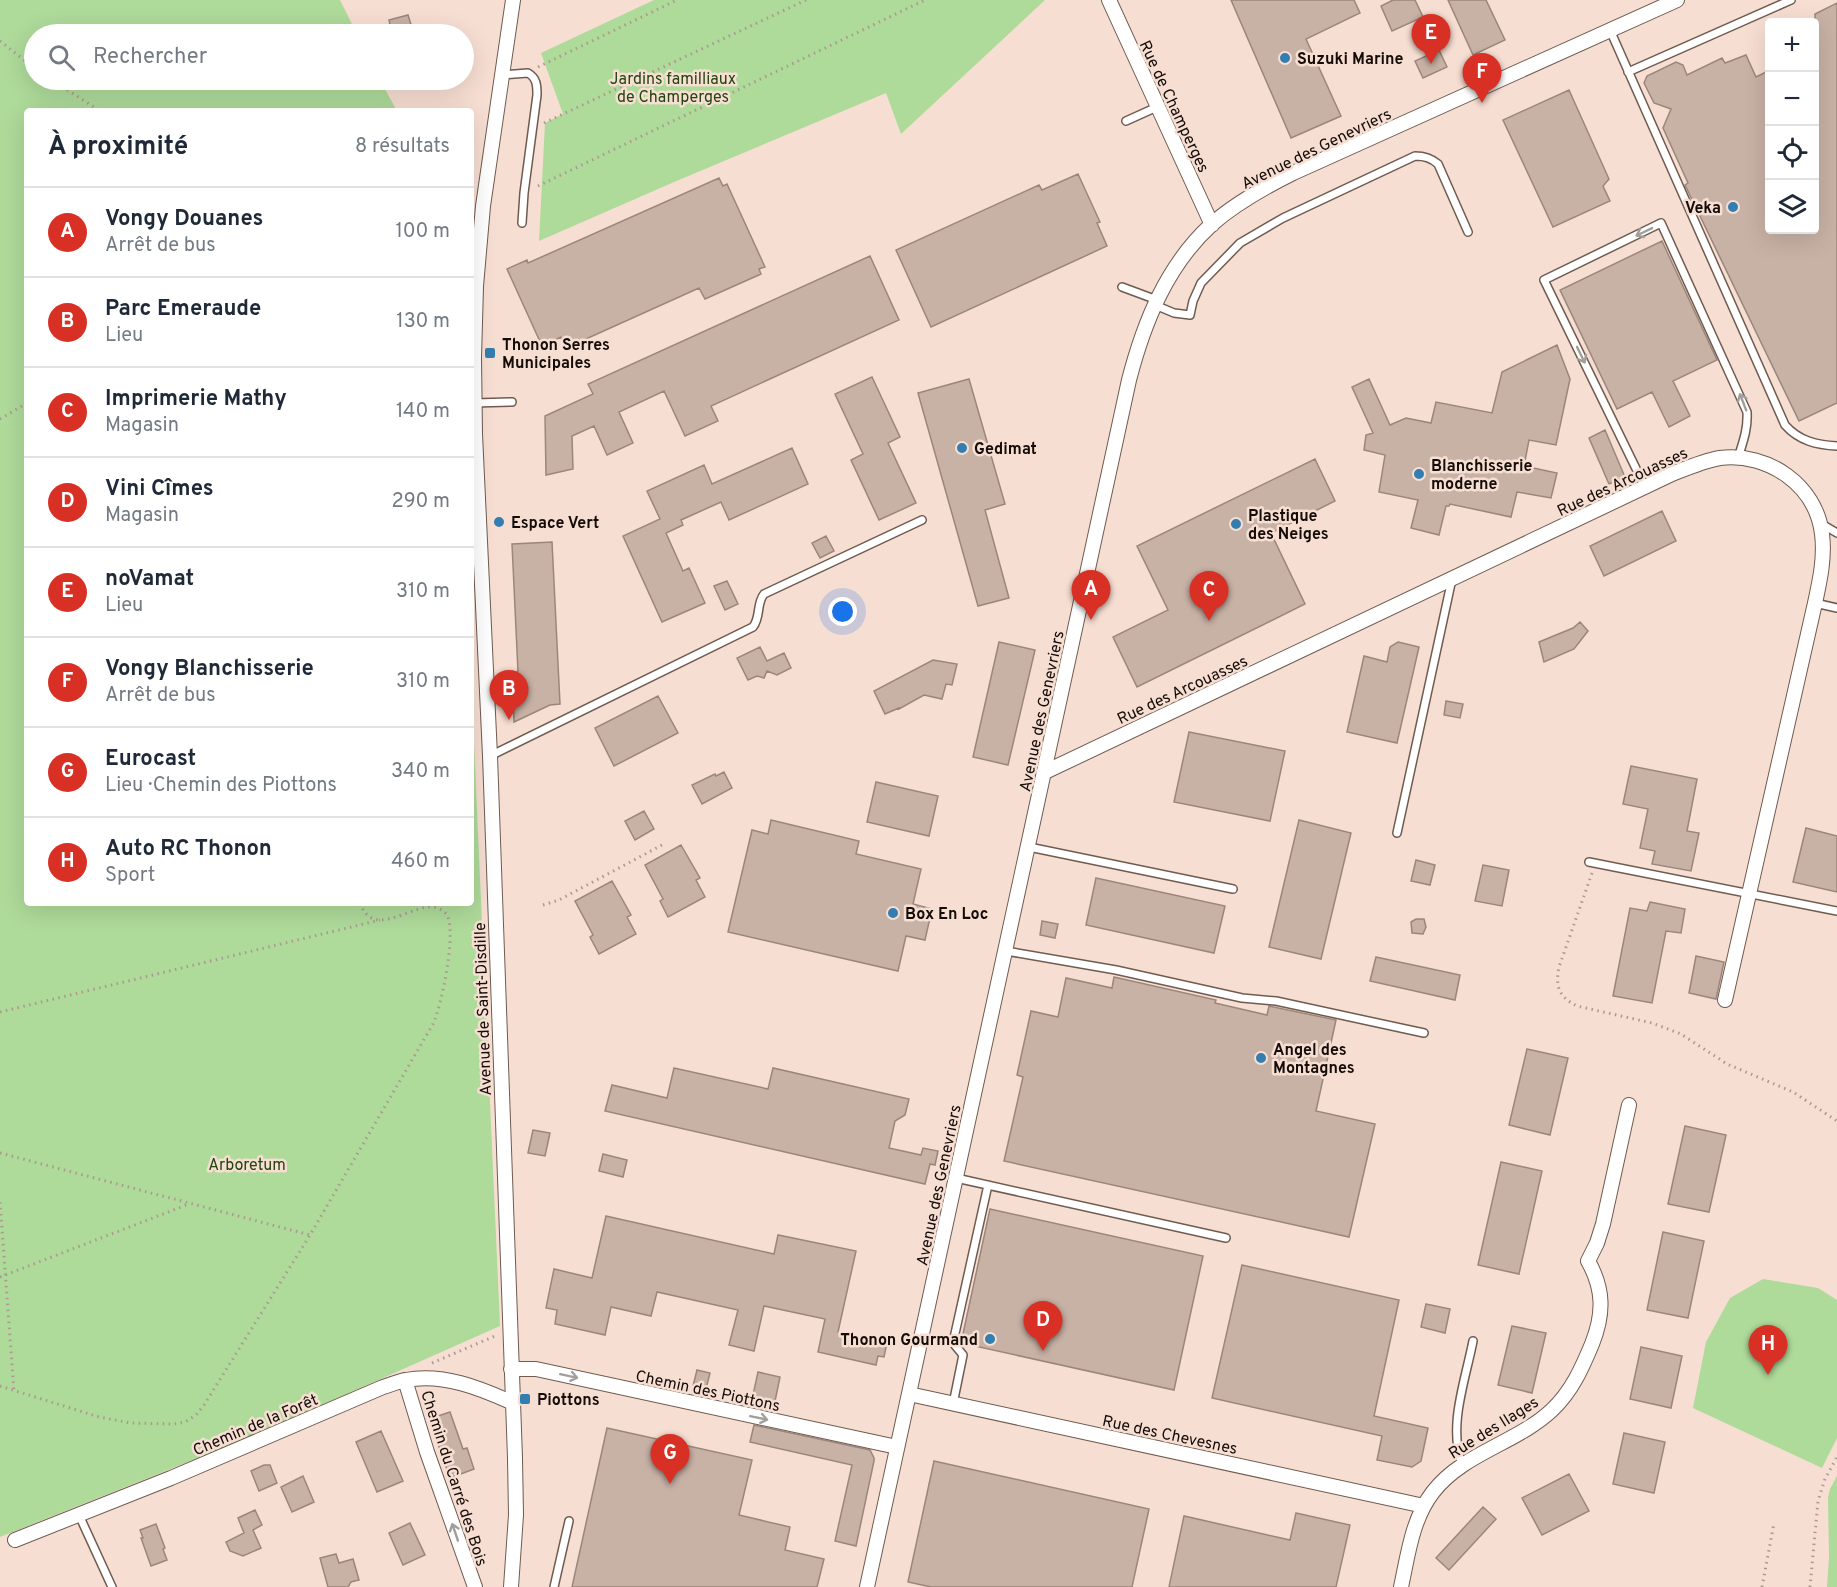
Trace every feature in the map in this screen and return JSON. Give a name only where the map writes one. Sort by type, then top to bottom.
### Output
[{"type":"street","name":"Avenue de Saint-Disdille","points":[[511,1587],[516,1515],[513,1403],[490,756],[474,403],[478,253],[484,195],[513,0]]},
{"type":"street","name":"Rue de Champerges","points":[[1108,0],[1212,225]]},
{"type":"street","name":"Avenue des Genevriers","points":[[867,1587],[1129,380],[1140,343],[1156,303],[1176,267],[1212,225],[1241,202],[1293,173],[1677,0]]},
{"type":"street","name":"Rue des Arcouasses","points":[[1045,772],[1691,466],[1722,458],[1753,459],[1791,477],[1831,529],[1823,548],[1815,603],[1725,1000]]},
{"type":"street","name":"Rue des Ilages","points":[[1401,1587],[1412,1536],[1424,1506],[1443,1480],[1462,1465],[1541,1419],[1561,1401],[1577,1378],[1596,1335],[1601,1310],[1599,1284],[1588,1261],[1603,1224],[1629,1105]]},
{"type":"street","name":"Chemin des Piottons","points":[[511,1369],[536,1370],[897,1448]]},
{"type":"street","name":"Chemin de la Forêt","points":[[15,1540],[405,1380],[435,1379],[468,1384],[513,1403]]},
{"type":"street","name":"Chemin du Carré des Bois","points":[[405,1380],[427,1452],[475,1587]]},
{"type":"street","name":"Rue des Chevesnes","points":[[909,1394],[1424,1506]]},
{"type":"lane","points":[[1628,72],[1791,0]]},
{"type":"lane","points":[[1610,30],[1785,425],[1800,439],[1837,446]]},
{"type":"lane","points":[[502,75],[523,73],[532,75],[536,84],[537,95],[522,223]]},
{"type":"lane","points":[[1126,121],[1157,106]]},
{"type":"lane","points":[[1122,287],[1174,313],[1190,315],[1201,283],[1240,243],[1283,218],[1416,156],[1425,156],[1438,164],[1468,232]]},
{"type":"lane","points":[[1645,487],[1544,280],[1662,223],[1747,412],[1748,424],[1738,458]]},
{"type":"lane","points":[[474,403],[512,402]]},
{"type":"lane","points":[[490,756],[750,629],[757,622],[760,602],[764,594],[922,520]]},
{"type":"lane","points":[[1397,833],[1452,579]]},
{"type":"lane","points":[[1815,603],[1837,608]]},
{"type":"lane","points":[[1029,847],[1233,889]]},
{"type":"lane","points":[[1592,862],[1837,911]]},
{"type":"lane","points":[[1006,951],[1116,970],[1242,998],[1276,1001],[1424,1033]]},
{"type":"lane","points":[[956,1178],[1226,1238]]},
{"type":"lane","points":[[953,1404],[963,1355],[954,1344],[954,1338],[987,1185]]},
{"type":"lane","points":[[1462,1465],[1455,1428],[1473,1341]]},
{"type":"lane","points":[[79,1515],[112,1587]]},
{"type":"lane","points":[[554,1587],[569,1521]]},
{"type":"path","points":[[532,75],[539,65],[678,0]]},
{"type":"path","points":[[532,129],[806,0]]},
{"type":"path","points":[[524,193],[925,0]]},
{"type":"path","points":[[0,41],[24,60]]},
{"type":"path","points":[[67,90],[95,108]]},
{"type":"path","points":[[0,419],[24,405]]},
{"type":"path","points":[[543,905],[559,900],[662,845]]},
{"type":"path","points":[[1592,862],[1559,967],[1557,977],[1561,995],[1577,1006],[1652,1023],[1681,1034],[1726,1064],[1793,1092],[1837,1120]]},
{"type":"path","points":[[361,906],[364,912],[370,916],[383,920]]},
{"type":"path","points":[[0,1012],[398,918],[417,909],[435,907],[446,914],[449,921],[450,944],[441,1000],[433,1024],[310,1235],[196,1415],[185,1422],[174,1424],[110,1420],[0,1386]]},
{"type":"path","points":[[0,1153],[310,1235]]},
{"type":"path","points":[[0,1202],[14,1391]]},
{"type":"path","points":[[0,1277],[191,1203]]},
{"type":"path","points":[[405,1380],[430,1363],[509,1330]]},
{"type":"path","points":[[1810,1587],[1818,1501],[1825,1479],[1837,1457]]},
{"type":"path","points":[[1762,1587],[1774,1523]]},
{"type":"green space","name":"Arboretum","points":[[0,0],[340,0],[352,24],[24,24],[24,90],[385,90],[395,108],[24,108],[24,906],[474,906],[474,743],[500,1326],[248,1438],[0,1537]]},
{"type":"green space","name":"Jardins familliaux de Champerges","points":[[654,0],[1045,0],[901,134],[886,93],[539,241],[545,123],[563,114],[541,53]]},
{"type":"green space","points":[[1763,1279],[1818,1288],[1837,1300],[1837,1438],[1822,1468],[1693,1408],[1706,1342],[1730,1298]]},
{"type":"green space","points":[[1837,1476],[1837,1587],[1827,1587],[1828,1498]]},
{"type":"building","name":"Suzuki Marine","points":[[1231,0],[1354,0],[1360,13],[1306,39],[1341,116],[1291,138]]},
{"type":"building","points":[[1393,0],[1415,0],[1423,17],[1392,31],[1381,6]]},
{"type":"building","points":[[1448,0],[1486,0],[1505,40],[1473,55]]},
{"type":"building","name":"Veka","points":[[1837,3],[1837,403],[1799,421],[1685,185],[1688,183],[1663,128],[1671,109],[1654,103],[1644,83],[1647,76],[1676,62],[1683,65],[1687,75],[1722,58],[1725,63],[1746,55],[1756,77],[1765,72],[1765,234],[1819,234],[1819,18],[1815,18],[1815,14]]},
{"type":"building","points":[[408,15],[411,24],[390,24],[389,20]]},
{"type":"building","points":[[1439,50],[1447,67],[1423,78],[1415,61]]},
{"type":"building","points":[[1569,90],[1609,179],[1603,186],[1610,201],[1553,227],[1503,120]]},
{"type":"building","points":[[1078,174],[1100,222],[1097,223],[1107,246],[931,327],[896,250],[1039,185],[1042,190]]},
{"type":"building","points":[[719,178],[723,186],[727,184],[765,267],[759,269],[761,274],[705,299],[699,288],[566,348],[561,337],[542,346],[507,269],[527,260],[528,263]]},
{"type":"building","points":[[1662,241],[1717,360],[1673,381],[1690,416],[1669,427],[1652,392],[1617,409],[1560,290]]},
{"type":"building","points":[[870,256],[899,320],[711,406],[718,421],[685,436],[664,391],[619,412],[633,443],[607,455],[594,426],[572,436],[573,469],[546,475],[545,416],[593,394],[588,384]]},
{"type":"building","points":[[1557,345],[1570,379],[1556,445],[1529,440],[1524,466],[1557,473],[1551,498],[1517,492],[1511,517],[1450,504],[1446,506],[1439,535],[1411,528],[1418,500],[1379,492],[1385,455],[1364,450],[1366,435],[1373,433],[1352,387],[1369,379],[1390,425],[1406,418],[1431,423],[1436,402],[1492,413],[1502,372]]},
{"type":"building","points":[[872,377],[900,437],[888,443],[916,503],[879,520],[851,460],[863,454],[835,394]]},
{"type":"building","name":"Gedimat","points":[[969,379],[1005,504],[985,510],[1009,598],[978,606],[918,393]]},
{"type":"building","points":[[1605,430],[1625,477],[1609,484],[1589,438]]},
{"type":"building","points":[[792,448],[808,484],[729,520],[721,502],[681,520],[683,525],[666,533],[683,571],[689,568],[705,603],[662,622],[623,536],[660,519],[647,491],[704,465],[712,484]]},
{"type":"building","points":[[1315,459],[1335,501],[1271,533],[1305,604],[1137,687],[1113,637],[1168,610],[1137,546]]},
{"type":"building","points":[[1662,511],[1676,541],[1604,576],[1590,546]]},
{"type":"building","points":[[826,536],[834,551],[820,558],[812,543]]},
{"type":"building","points":[[552,542],[560,704],[550,705],[514,722],[512,672],[518,672],[512,544]]},
{"type":"building","points":[[727,581],[738,604],[725,610],[714,586]]},
{"type":"building","points":[[1580,622],[1588,631],[1574,649],[1544,662],[1539,642],[1573,628]]},
{"type":"building","points":[[999,642],[1035,650],[1008,765],[973,757]]},
{"type":"building","points":[[1398,642],[1419,647],[1397,743],[1347,732],[1364,656],[1387,662],[1390,647]]},
{"type":"building","points":[[760,647],[767,661],[784,653],[791,668],[777,675],[767,671],[764,678],[757,676],[748,680],[737,658]]},
{"type":"building","points":[[933,660],[957,664],[952,685],[946,684],[942,699],[924,695],[885,714],[874,691]]},
{"type":"building","points":[[658,696],[678,733],[614,766],[595,728]]},
{"type":"building","points":[[1446,701],[1463,704],[1460,718],[1444,715]]},
{"type":"building","points":[[1189,732],[1285,751],[1270,821],[1174,802]]},
{"type":"building","points":[[1631,766],[1697,779],[1687,831],[1699,833],[1691,871],[1652,864],[1655,851],[1640,848],[1648,809],[1623,804]]},
{"type":"building","points":[[724,772],[732,788],[702,804],[692,785]]},
{"type":"building","points":[[876,782],[938,796],[929,836],[867,822]]},
{"type":"building","points":[[644,811],[654,829],[635,840],[625,821]]},
{"type":"building","points":[[771,820],[859,841],[856,854],[921,869],[913,904],[932,909],[925,940],[906,936],[898,971],[728,932],[752,830],[768,834]]},
{"type":"building","points":[[1299,820],[1351,833],[1321,959],[1269,947]]},
{"type":"building","points":[[1806,828],[1837,836],[1837,892],[1793,882]]},
{"type":"building","points":[[681,845],[700,878],[696,880],[705,897],[668,917],[660,901],[663,899],[645,865]]},
{"type":"building","points":[[1416,860],[1435,865],[1430,885],[1411,881]]},
{"type":"building","points":[[1483,865],[1509,870],[1502,906],[1475,901]]},
{"type":"building","points":[[1096,878],[1225,906],[1214,953],[1086,925]]},
{"type":"building","points":[[612,881],[631,915],[627,917],[636,934],[599,954],[590,937],[593,935],[575,901]]},
{"type":"building","points":[[1650,902],[1685,909],[1681,933],[1666,931],[1652,1003],[1613,996],[1630,908],[1647,911]]},
{"type":"building","points":[[1424,919],[1426,927],[1423,934],[1412,933],[1411,922]]},
{"type":"building","points":[[1042,921],[1058,924],[1055,938],[1040,935]]},
{"type":"building","points":[[1696,956],[1724,962],[1716,999],[1689,993]]},
{"type":"building","points":[[1376,957],[1460,975],[1455,1000],[1370,981]]},
{"type":"building","points":[[1114,977],[1216,1000],[1215,1003],[1267,1015],[1269,1006],[1336,1020],[1316,1111],[1375,1124],[1349,1237],[1004,1161],[1023,1077],[1017,1075],[1031,1011],[1058,1017],[1066,978],[1112,988]]},
{"type":"building","points":[[1527,1049],[1568,1058],[1550,1135],[1509,1125]]},
{"type":"building","points":[[674,1068],[768,1089],[773,1068],[909,1099],[905,1115],[895,1121],[889,1148],[921,1155],[923,1148],[938,1151],[935,1165],[930,1164],[925,1184],[605,1111],[612,1085],[667,1098]]},
{"type":"building","points":[[1685,1126],[1726,1135],[1709,1212],[1668,1204]]},
{"type":"building","points":[[533,1130],[550,1133],[545,1156],[528,1153]]},
{"type":"building","points":[[603,1154],[627,1160],[623,1177],[599,1171]]},
{"type":"building","points":[[1501,1162],[1542,1171],[1519,1274],[1478,1265]]},
{"type":"building","points":[[990,1209],[1203,1256],[1174,1390],[961,1343]]},
{"type":"building","points":[[606,1216],[774,1254],[778,1235],[856,1251],[838,1332],[887,1343],[884,1357],[878,1356],[876,1365],[818,1352],[825,1319],[764,1306],[754,1351],[729,1345],[738,1310],[657,1292],[651,1316],[611,1307],[605,1335],[555,1324],[557,1310],[546,1308],[554,1269],[592,1278]]},
{"type":"building","points":[[1663,1232],[1704,1241],[1688,1318],[1647,1310]]},
{"type":"building","points":[[1242,1265],[1399,1300],[1374,1416],[1428,1428],[1421,1461],[1412,1467],[1377,1460],[1382,1436],[1212,1398]]},
{"type":"building","points":[[1426,1304],[1450,1309],[1445,1333],[1421,1327]]},
{"type":"building","points":[[1512,1326],[1546,1333],[1532,1393],[1498,1385]]},
{"type":"building","points":[[1641,1347],[1682,1356],[1671,1408],[1630,1399]]},
{"type":"building","points":[[697,1370],[710,1373],[706,1389],[693,1386]]},
{"type":"building","points":[[758,1372],[780,1377],[773,1411],[751,1404]]},
{"type":"building","points":[[450,1412],[463,1449],[467,1448],[474,1469],[450,1478],[429,1419]]},
{"type":"building","points":[[754,1425],[870,1450],[874,1461],[856,1546],[835,1541],[852,1465],[750,1442]]},
{"type":"building","points":[[607,1428],[752,1460],[739,1515],[790,1527],[785,1550],[824,1559],[817,1587],[572,1587]]},
{"type":"building","points":[[381,1431],[403,1481],[377,1492],[356,1442]]},
{"type":"building","points":[[1624,1433],[1665,1442],[1654,1493],[1613,1484]]},
{"type":"building","points":[[934,1461],[1149,1509],[1132,1587],[931,1587],[908,1582]]},
{"type":"building","points":[[264,1465],[270,1465],[277,1483],[259,1491],[251,1471]]},
{"type":"building","points":[[1569,1474],[1589,1511],[1542,1535],[1522,1498]]},
{"type":"building","points":[[303,1476],[314,1502],[292,1512],[281,1487]]},
{"type":"building","points":[[1483,1507],[1496,1519],[1449,1570],[1436,1558]]},
{"type":"building","points":[[255,1510],[262,1525],[253,1530],[261,1548],[243,1556],[230,1551],[226,1542],[244,1533],[238,1518]]},
{"type":"building","points":[[1296,1513],[1350,1525],[1336,1587],[1169,1587],[1184,1516],[1290,1540]]},
{"type":"building","points":[[410,1523],[425,1555],[403,1565],[389,1533]]},
{"type":"building","points":[[156,1524],[167,1560],[151,1566],[140,1530]]},
{"type":"building","points":[[336,1554],[339,1563],[353,1559],[359,1580],[351,1582],[348,1587],[328,1587],[320,1558]]},
{"type":"place","name":"Suzuki Marine","points":[[1285,58]]},
{"type":"place","name":"noVamat","points":[[1431,64]]},
{"type":"place","name":"Vongy Blanchisserie","points":[[1482,103]]},
{"type":"place","name":"Veka","points":[[1733,207]]},
{"type":"place","name":"Thonon Serres Municipales","points":[[490,353]]},
{"type":"place","name":"Gedimat","points":[[962,448]]},
{"type":"place","name":"Blanchisserie moderne","points":[[1419,474]]},
{"type":"place","name":"Espace Vert","points":[[499,522]]},
{"type":"place","name":"Plastique des Neiges","points":[[1236,524]]},
{"type":"place","name":"Vongy Douanes","points":[[1091,620]]},
{"type":"place","name":"Imprimerie Mathy","points":[[1209,621]]},
{"type":"place","name":"Parc Emeraude","points":[[509,720]]},
{"type":"place","name":"Box En Loc","points":[[893,913]]},
{"type":"place","name":"Angel des Montagnes","points":[[1261,1058]]},
{"type":"place","name":"Thonon Gourmand","points":[[990,1339]]},
{"type":"place","name":"Vini Cîmes","points":[[1043,1351]]},
{"type":"place","name":"Auto RC Thonon","points":[[1768,1375]]},
{"type":"place","name":"Piottons","points":[[525,1399]]},
{"type":"place","name":"Eurocast","points":[[670,1484]]}]
